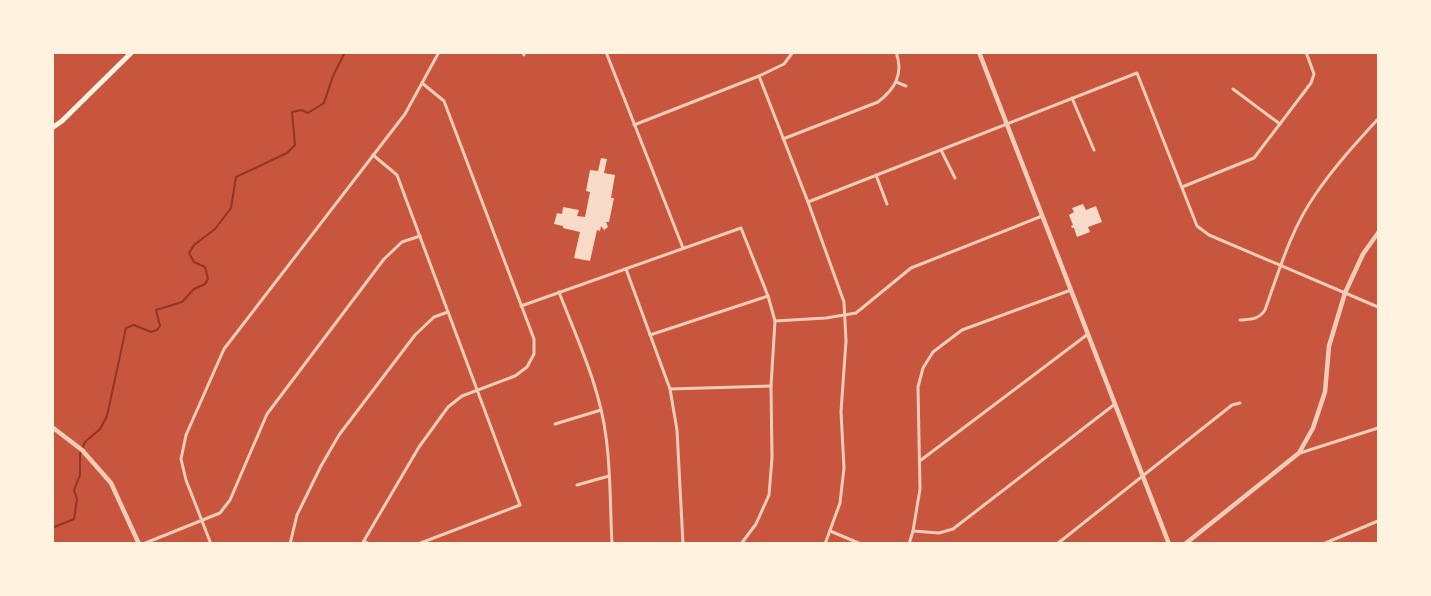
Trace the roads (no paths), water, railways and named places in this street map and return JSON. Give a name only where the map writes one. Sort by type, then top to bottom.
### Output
[{"type":"main road","points":[[52,128],[74,110],[132,52]]},
{"type":"street","points":[[211,544],[186,480],[181,459],[186,435],[224,349],[405,114],[439,52]]},
{"type":"street","points":[[613,52],[606,54],[683,248]]},
{"type":"street","points":[[634,125],[759,76],[784,64],[793,52]]},
{"type":"street","points":[[783,139],[878,102],[888,94],[896,82],[899,70],[896,52]]},
{"type":"street","points":[[979,52],[1169,544]]},
{"type":"street","points":[[1182,187],[1254,158],[1311,83],[1314,74],[1306,52]]},
{"type":"street","points":[[808,202],[1137,73],[1197,226],[1209,235],[1378,307]]},
{"type":"street","points":[[759,76],[808,202],[844,302],[846,341],[841,412],[844,468],[840,502],[825,544]]},
{"type":"street","points":[[896,82],[906,86]]},
{"type":"street","points":[[369,544],[363,542],[419,447],[448,407],[462,396],[477,389],[515,376],[526,367],[534,354],[534,339],[444,101],[422,83]]},
{"type":"street","points":[[1233,89],[1280,124]]},
{"type":"street","points":[[1072,98],[1094,150]]},
{"type":"street","points":[[1240,320],[1249,320],[1260,316],[1265,310],[1293,234],[1314,196],[1344,156],[1378,118]]},
{"type":"street","points":[[941,150],[955,178]]},
{"type":"street","points":[[374,155],[398,175],[520,505],[418,544]]},
{"type":"street","points":[[876,175],[887,204]]},
{"type":"street","points":[[775,321],[826,318],[856,313],[911,268],[1042,216]]},
{"type":"street","points":[[521,306],[741,228],[768,296],[775,321],[771,386],[772,458],[769,495],[756,524],[741,544]]},
{"type":"street","points":[[1299,454],[1313,428],[1325,392],[1330,346],[1344,293],[1363,254],[1378,233]]},
{"type":"street","points":[[52,426],[82,450],[111,483],[141,544],[220,513],[230,500],[266,414],[384,259],[402,242],[420,236]]},
{"type":"street","points":[[626,268],[670,389],[677,430],[683,544]]},
{"type":"street","points":[[909,544],[920,490],[921,460],[918,387],[922,368],[933,352],[962,330],[1071,290]]},
{"type":"street","points":[[559,292],[590,370],[601,410],[606,437],[612,544]]},
{"type":"street","points":[[650,335],[768,296]]},
{"type":"street","points":[[290,544],[297,516],[321,466],[339,435],[415,335],[434,317],[448,312]]},
{"type":"street","points":[[921,460],[1088,333]]},
{"type":"street","points":[[670,389],[771,386]]},
{"type":"street","points":[[1057,544],[1232,405],[1240,403]]},
{"type":"street","points":[[913,531],[939,533],[953,529],[1115,404]]},
{"type":"street","points":[[555,424],[601,410]]},
{"type":"street","points":[[1185,544],[1299,454],[1378,428]]},
{"type":"street","points":[[577,485],[609,476]]},
{"type":"street","points":[[1323,544],[1378,521]]},
{"type":"street","points":[[830,531],[861,544]]},
{"type":"waterway","points":[[52,528],[74,519],[77,499],[74,490],[80,475],[80,454],[85,442],[100,429],[107,416],[126,328],[134,325],[151,332],[157,330],[160,326],[156,310],[182,302],[194,289],[205,284],[208,279],[205,267],[194,262],[189,253],[194,245],[215,229],[231,208],[236,177],[287,153],[295,145],[292,112],[301,110],[308,113],[324,103],[333,76],[345,52]]}]
